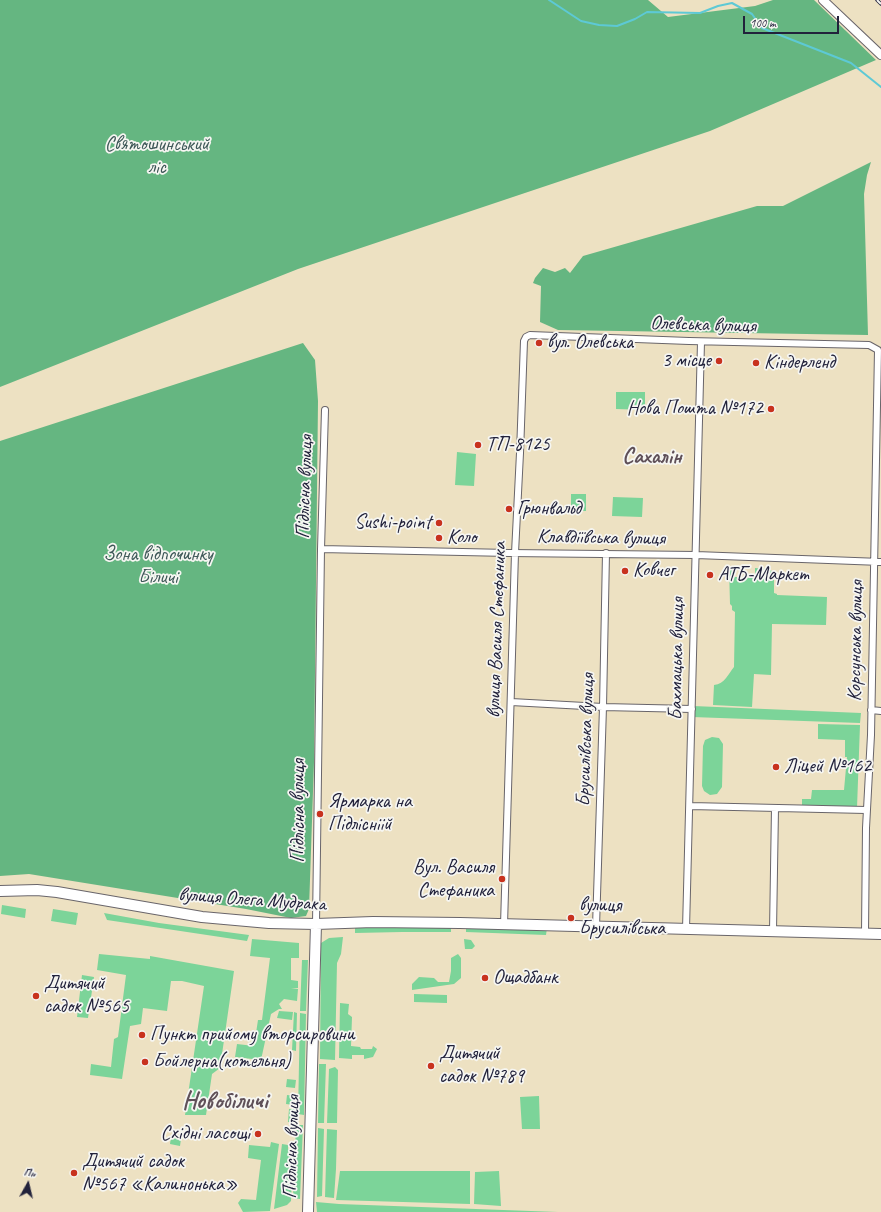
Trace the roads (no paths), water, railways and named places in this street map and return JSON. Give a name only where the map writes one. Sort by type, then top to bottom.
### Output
[{"type":"main road","name":"вулиця Олега Мудрака","points":[[0,891],[37,890],[57,892],[202,917],[269,923],[316,924],[373,922],[881,934]]},
{"type":"main road","name":"Підлісна вулиця","points":[[308,1212],[316,924]]},
{"type":"street","points":[[822,0],[881,55]]},
{"type":"street","name":"Олевська вулиця","points":[[526,337],[530,335],[701,342],[869,345],[878,350]]},
{"type":"street","name":"вулиця Василя Стефаника","points":[[504,925],[515,553],[524,341],[526,337]]},
{"type":"street","name":"Бахмацька вулиця","points":[[686,929],[701,342]]},
{"type":"street","name":"Корсунська вулиця","points":[[865,933],[866,810],[871,710],[878,350]]},
{"type":"street","name":"Підлісна вулиця","points":[[316,924],[321,549],[325,410]]},
{"type":"street","name":"Клавдіївська вулиця","points":[[321,549],[696,555],[881,562]]},
{"type":"street","name":"Брусилівська вулиця","points":[[596,927],[606,553]]},
{"type":"street","points":[[510,702],[692,709]]},
{"type":"street","points":[[871,710],[881,711]]},
{"type":"street","points":[[690,806],[866,810]]},
{"type":"street","points":[[773,931],[775,808]]},
{"type":"waterway","points":[[549,0],[581,21],[599,25],[617,26],[635,19],[647,12],[700,13],[718,6],[732,3],[752,14],[762,28],[851,63],[881,87]]},
{"type":"railway","points":[[877,0],[881,4]]},
{"type":"place","name":"вул. Олевська","points":[[539,343]]},
{"type":"place","name":"3 місце","points":[[719,361]]},
{"type":"place","name":"Кіндерленд","points":[[756,363]]},
{"type":"place","name":"Нова Пошта №172","points":[[771,409]]},
{"type":"place","name":"ТП-8125","points":[[478,445]]},
{"type":"place","name":"Грюнвальд","points":[[509,509]]},
{"type":"place","name":"Sushi-point","points":[[439,523]]},
{"type":"place","name":"Коло","points":[[439,538]]},
{"type":"place","name":"Ковчег","points":[[625,571]]},
{"type":"place","name":"АТБ-Маркет","points":[[710,575]]},
{"type":"place","name":"Ліцей №162","points":[[776,767]]},
{"type":"place","name":"Ярмарка на Підлісніій","points":[[320,814]]},
{"type":"place","name":"Вул. Василя Стефаника","points":[[502,879]]},
{"type":"place","name":"вулиця Брусилівська","points":[[571,918]]},
{"type":"place","name":"Ощадбанк","points":[[485,978]]},
{"type":"place","name":"Дитячий садок №565","points":[[36,996]]},
{"type":"place","name":"Пункт прийому вторсировини","points":[[142,1035]]},
{"type":"place","name":"Бойлерна(котельня)","points":[[145,1062]]},
{"type":"place","name":"Дитячий садок №789","points":[[431,1066]]},
{"type":"place","name":"Східні ласощі","points":[[258,1134]]},
{"type":"place","name":"Дитячий садок №567 «Калинонька»","points":[[74,1173]]},
{"type":"district","name":"Сахалін","points":[[652,457]]},
{"type":"district","name":"Новобіличі","points":[[225,1102]]},
{"type":"park label","name":"Святошинський ліс","points":[[157,156]]},
{"type":"park label","name":"Зона відпочинку Біличі","points":[[158,566]]}]
